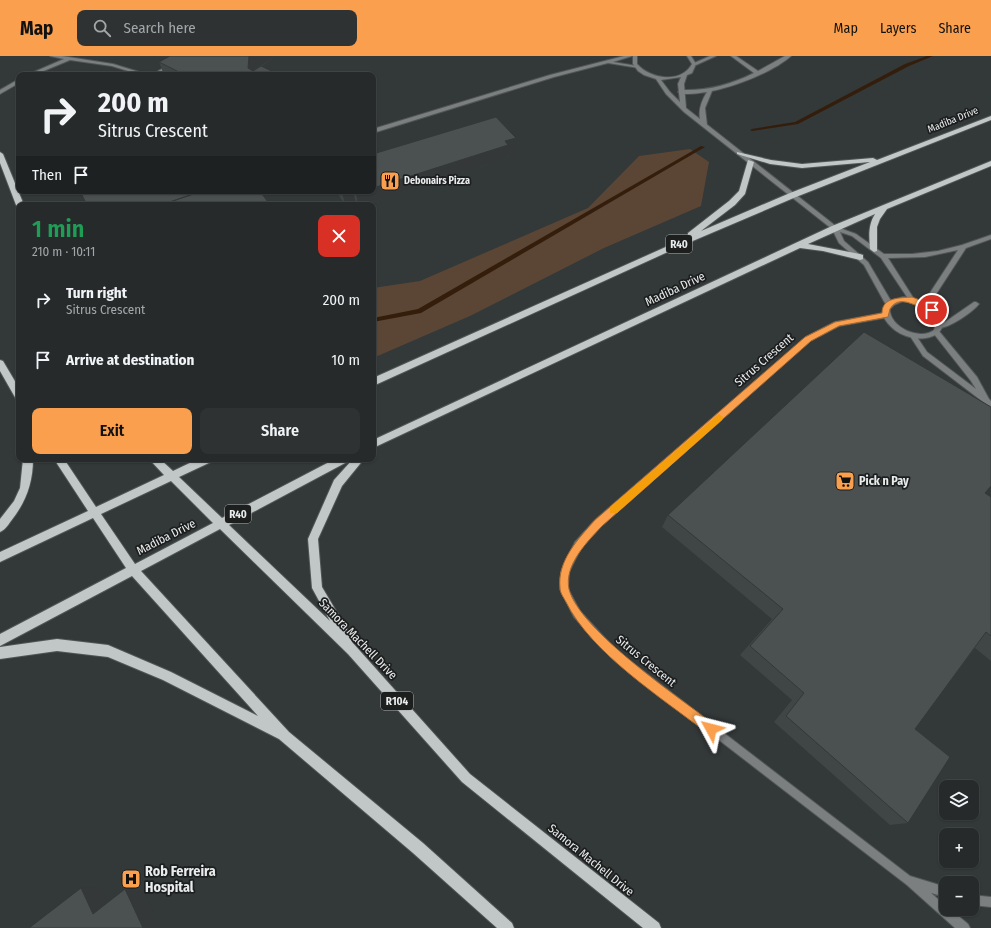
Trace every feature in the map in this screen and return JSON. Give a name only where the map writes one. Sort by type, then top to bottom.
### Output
[{"type":"main road","name":"Madiba Drive","points":[[376,381],[678,244],[793,195],[991,118]]},
{"type":"main road","points":[[739,153],[770,162],[802,166],[835,165],[890,158]]},
{"type":"main road","points":[[0,154],[19,202]]},
{"type":"main road","points":[[678,244],[732,203],[742,192],[750,162]]},
{"type":"main road","name":"Madiba Drive","points":[[376,443],[835,228],[991,163]]},
{"type":"main road","points":[[874,249],[871,227],[876,217],[886,207]]},
{"type":"main road","points":[[799,245],[823,248],[860,258]]},
{"type":"main road","points":[[0,363],[16,391]]},
{"type":"main road","points":[[0,527],[13,512],[24,495],[29,473],[28,462]]},
{"type":"main road","points":[[61,462],[132,569],[286,736],[418,848],[507,928]]},
{"type":"main road","name":"Samora Machell Drive","points":[[157,462],[171,477],[222,523],[352,650],[466,778],[654,928]]},
{"type":"main road","points":[[0,557],[202,462]]},
{"type":"main road","name":"Madiba Drive","points":[[0,640],[132,569],[338,462]]},
{"type":"main road","points":[[352,650],[317,588],[313,539],[338,483],[356,462]]},
{"type":"main road","points":[[0,653],[57,645],[108,651],[167,676],[286,736]]},
{"type":"street","points":[[52,56],[113,65],[136,72]]},
{"type":"street","points":[[160,72],[189,56]]},
{"type":"street","points":[[376,130],[552,76],[610,63],[630,56]]},
{"type":"street","points":[[635,56],[634,60],[637,68]]},
{"type":"street","points":[[694,64],[690,56],[695,56]]},
{"type":"street","points":[[610,63],[637,68],[642,72],[657,77],[672,78],[685,75],[690,72],[694,64],[714,56]]},
{"type":"street","points":[[733,56],[757,73]]},
{"type":"street","points":[[681,92],[710,92],[757,73],[789,56]]},
{"type":"street","points":[[37,72],[69,59]]},
{"type":"street","points":[[683,108],[681,84],[685,75]]},
{"type":"street","points":[[657,77],[668,93],[683,108],[750,162],[835,228],[854,235],[883,256],[912,300]]},
{"type":"street","points":[[0,92],[16,83]]},
{"type":"street","points":[[704,125],[701,111],[703,102],[710,92]]},
{"type":"street","points":[[835,228],[841,242],[866,264],[889,304]]},
{"type":"street","points":[[883,256],[923,257],[963,248],[991,237]]},
{"type":"street","points":[[925,305],[963,248]]},
{"type":"street","points":[[976,304],[938,329],[931,335],[913,336],[895,328],[886,315],[886,309],[889,304],[903,299],[912,300],[925,305],[937,315],[938,329],[974,379],[989,404]]},
{"type":"street","name":"Sitrus Crescent","points":[[886,315],[837,324],[808,339],[598,523],[578,545],[565,572],[564,589],[577,614],[613,653],[907,880],[939,890]]},
{"type":"street","points":[[913,336],[925,354],[989,404]]},
{"type":"street","points":[[907,880],[964,928]]},
{"type":"street","points":[[979,901],[991,902]]},
{"type":"shaded area","points":[[690,149],[709,162],[701,206],[604,248],[470,316],[376,357],[376,288],[420,281],[588,208],[639,156]]},
{"type":"building","points":[[170,56],[249,56],[248,68],[253,71],[261,66],[274,72],[179,72],[159,62]]},
{"type":"building","points":[[496,117],[516,138],[505,141],[508,145],[376,187],[376,153]]},
{"type":"building","points":[[82,194],[193,194],[170,202],[86,202]]},
{"type":"building","points":[[193,194],[262,194],[268,202],[170,202]]},
{"type":"building","points":[[864,332],[991,407],[991,486],[985,493],[991,497],[991,636],[986,632],[915,729],[950,757],[908,823],[786,716],[804,693],[750,646],[783,609],[668,515]]},
{"type":"building","points":[[81,888],[93,914],[125,889],[143,928],[29,928]]},
{"type":"waterway","points":[[752,130],[796,123],[907,65],[931,56]]},
{"type":"waterway","points":[[376,319],[419,311],[703,147]]},
{"type":"slow traffic","points":[[613,510],[719,417]]},
{"type":"place","name":"Debonairs Pizza","points":[[390,181]]},
{"type":"place","name":"Pick n Pay","points":[[845,481]]},
{"type":"place","name":"Rob Ferreira Hospital","points":[[131,879]]},
{"type":"route","points":[[711,729],[613,653],[577,614],[564,589],[565,572],[578,545],[598,523],[808,339],[837,324],[886,315],[886,309],[889,304],[903,299],[919,302],[932,310]]}]
